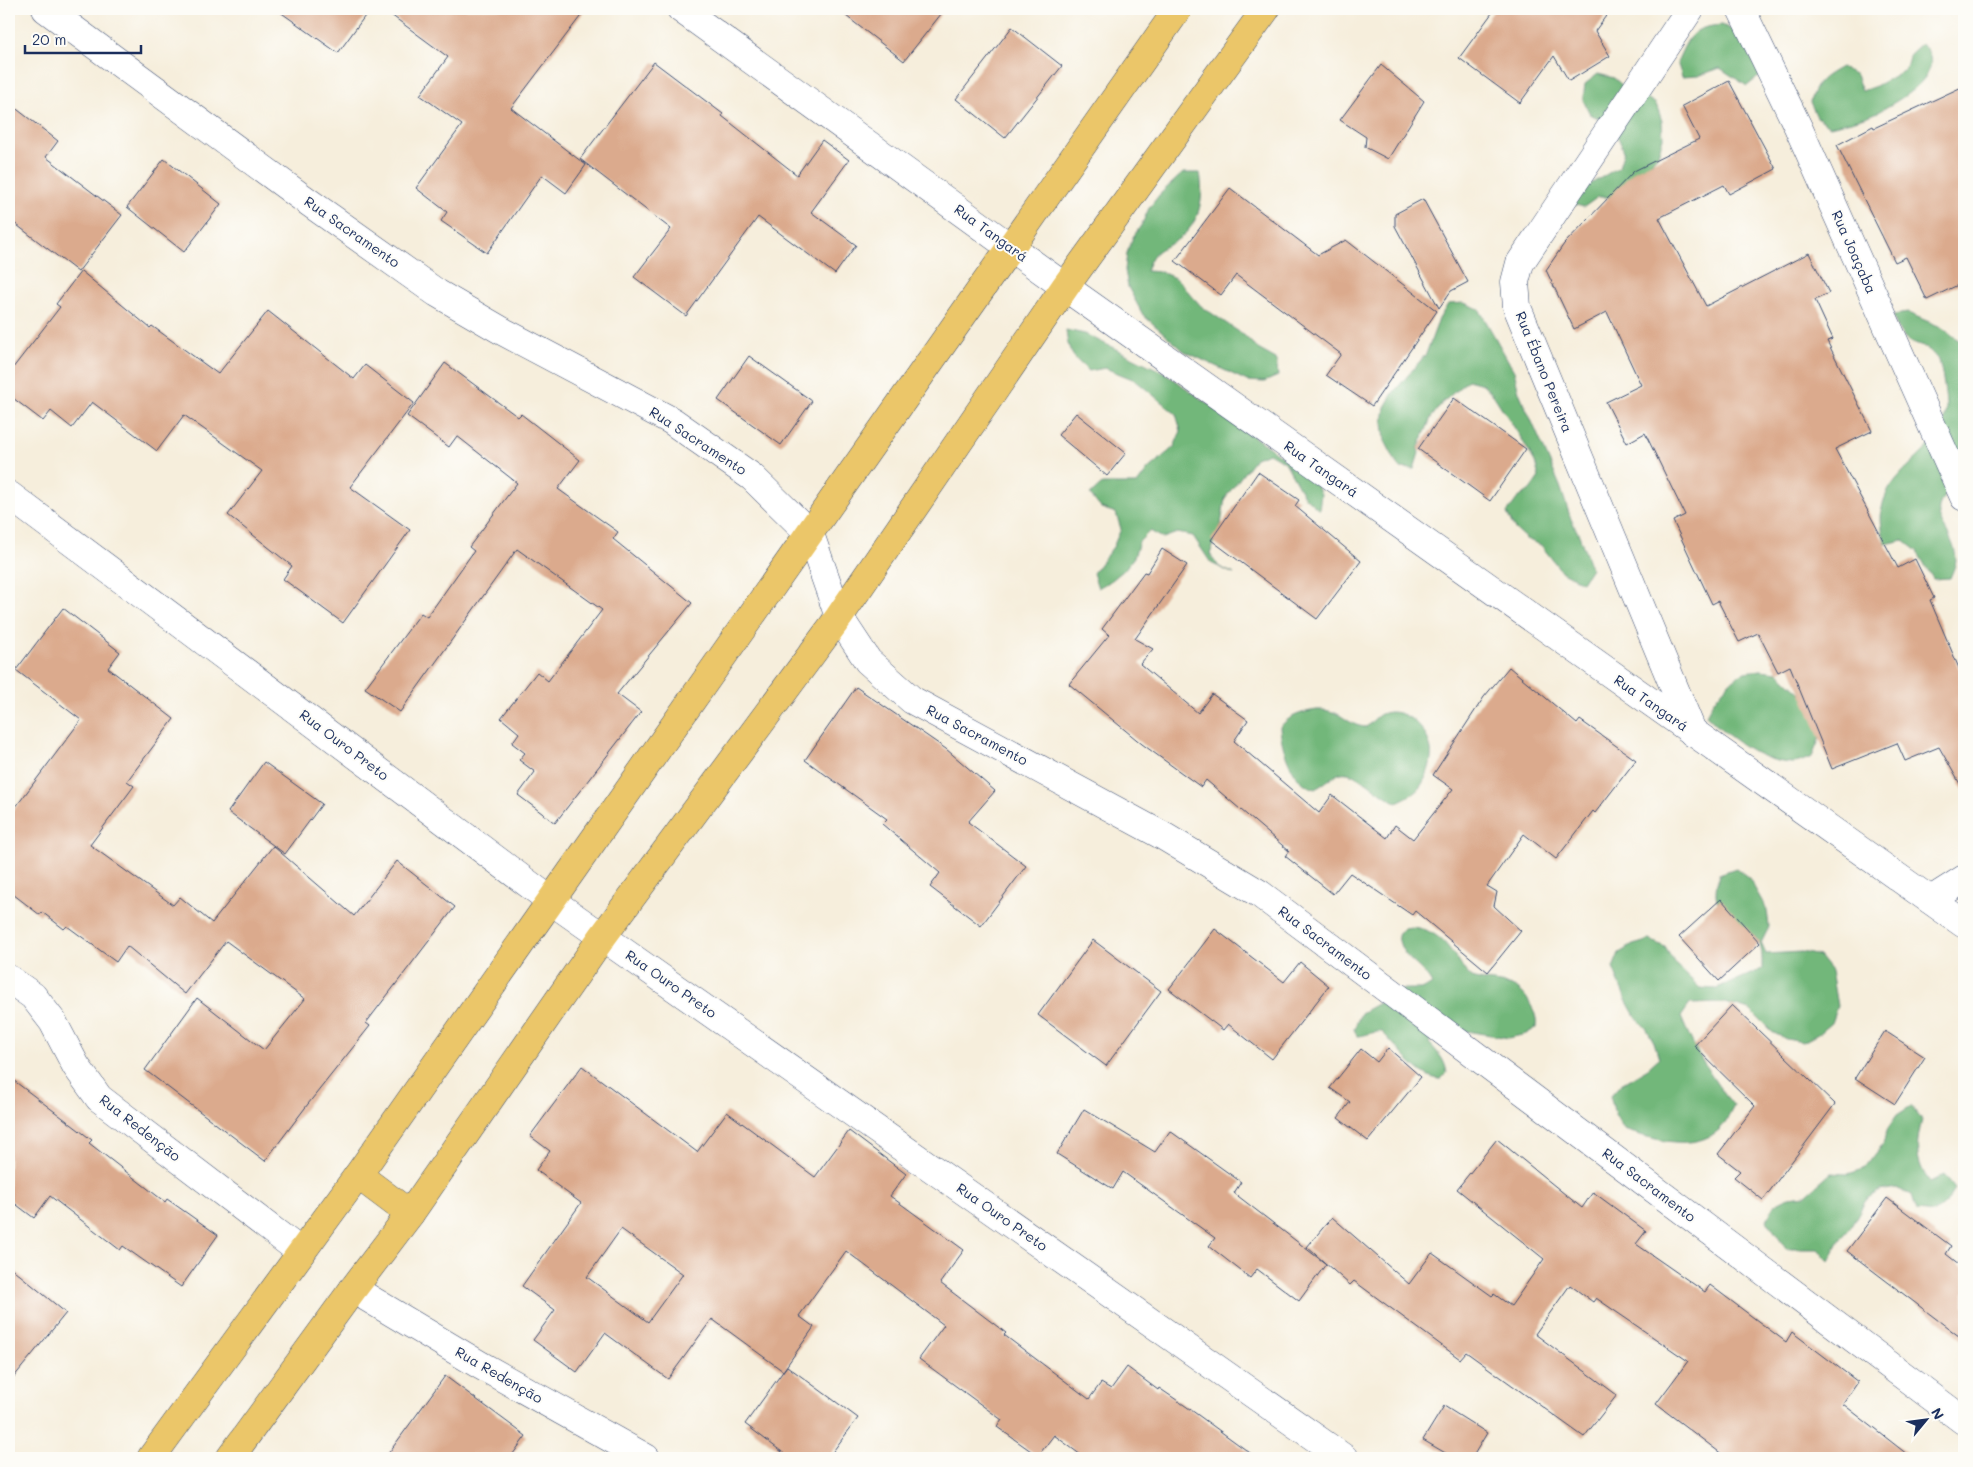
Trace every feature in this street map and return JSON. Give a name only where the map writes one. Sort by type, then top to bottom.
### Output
[{"type":"main road","points":[[152,1458],[300,1252],[358,1175],[1178,9]]},
{"type":"main road","points":[[230,1458],[410,1214],[603,936],[839,617],[1064,287],[1266,9]]},
{"type":"main road","points":[[358,1175],[410,1214]]},
{"type":"street","name":"Rua Sacramento","points":[[46,9],[300,196],[438,293],[504,332],[672,421],[752,477],[810,534],[839,617],[868,661],[912,700],[1166,837],[1260,894],[1964,1421]]},
{"type":"street","name":"Rua Tangará","points":[[681,9],[1064,287],[1964,924]]},
{"type":"street","name":"Rua Ébano Pereira","points":[[1690,9],[1520,263],[1515,282],[1516,306],[1693,733]]},
{"type":"street","name":"Rua Joaçaba","points":[[1741,9],[1802,136],[1964,497]]},
{"type":"street","name":"Rua Ouro Preto","points":[[9,495],[550,900],[1344,1458]]},
{"type":"street","points":[[1931,900],[1964,879]]},
{"type":"street","name":"Rua Redenção","points":[[9,979],[33,996],[54,1022],[76,1066],[99,1098],[300,1252]]},
{"type":"street","name":"Rua Redenção","points":[[353,1289],[480,1365],[646,1458]]},
{"type":"green space","points":[[1722,25],[1737,32],[1761,75],[1747,86],[1720,68],[1698,76],[1682,77],[1677,62],[1688,39],[1692,34],[1704,28]]},
{"type":"green space","points":[[1922,43],[1929,54],[1930,65],[1927,74],[1913,90],[1878,112],[1854,120],[1830,126],[1817,117],[1810,102],[1817,85],[1829,74],[1841,67],[1856,75],[1862,91],[1876,86],[1905,70],[1910,54]]},
{"type":"green space","points":[[1598,74],[1614,78],[1626,89],[1642,95],[1656,104],[1662,121],[1663,138],[1658,155],[1647,168],[1614,197],[1598,197],[1584,207],[1568,203],[1577,192],[1619,167],[1624,151],[1616,133],[1604,121],[1590,114],[1583,100],[1585,84]]},
{"type":"green space","points":[[1183,173],[1200,173],[1202,190],[1197,216],[1188,231],[1174,242],[1156,252],[1149,262],[1146,271],[1161,272],[1177,279],[1201,306],[1245,336],[1258,349],[1276,359],[1278,376],[1264,382],[1247,381],[1184,351],[1143,315],[1128,287],[1125,270],[1127,253],[1133,237],[1142,224],[1149,208],[1160,194]]},
{"type":"green space","points":[[1464,303],[1479,309],[1514,371],[1519,392],[1560,486],[1591,568],[1582,582],[1562,572],[1541,545],[1526,539],[1514,528],[1507,513],[1517,499],[1530,490],[1539,477],[1535,462],[1521,438],[1494,396],[1483,384],[1468,380],[1442,403],[1431,418],[1418,449],[1419,453],[1414,469],[1399,468],[1385,441],[1383,423],[1385,407],[1393,393],[1426,354],[1439,319],[1448,304]]},
{"type":"green space","points":[[1908,313],[1941,327],[1964,344],[1964,375],[1960,381],[1960,389],[1964,403],[1964,485],[1954,484],[1944,496],[1939,514],[1954,547],[1956,559],[1950,578],[1933,579],[1917,551],[1903,540],[1886,544],[1881,519],[1884,499],[1906,468],[1933,441],[1942,426],[1946,407],[1939,361],[1926,348],[1906,339],[1896,324],[1893,315]]},
{"type":"green space","points":[[1066,330],[1085,334],[1165,373],[1313,479],[1321,494],[1319,510],[1304,496],[1285,462],[1269,453],[1255,458],[1225,498],[1221,525],[1210,554],[1219,567],[1211,563],[1193,536],[1177,533],[1163,538],[1150,531],[1139,542],[1134,557],[1124,570],[1098,588],[1093,573],[1113,547],[1121,529],[1116,513],[1101,508],[1090,495],[1102,484],[1137,484],[1148,469],[1174,447],[1181,431],[1176,414],[1135,380],[1105,368],[1089,371],[1083,366],[1072,354]]},
{"type":"green space","points":[[1761,670],[1778,672],[1812,703],[1821,724],[1819,740],[1812,757],[1793,763],[1769,759],[1735,740],[1706,715],[1717,697],[1734,679],[1745,672]]},
{"type":"green space","points":[[1317,710],[1333,712],[1354,724],[1366,727],[1381,714],[1392,712],[1400,713],[1415,722],[1429,742],[1431,750],[1428,770],[1420,787],[1413,794],[1397,802],[1352,774],[1338,774],[1315,789],[1307,786],[1300,780],[1290,764],[1283,745],[1280,727],[1297,715]]},
{"type":"green space","points":[[1736,868],[1749,878],[1767,910],[1769,927],[1761,943],[1766,954],[1802,952],[1819,956],[1831,971],[1837,1006],[1831,1023],[1818,1034],[1803,1042],[1786,1039],[1772,1032],[1750,1010],[1725,1003],[1690,1004],[1681,1017],[1686,1029],[1711,1075],[1734,1106],[1720,1129],[1698,1141],[1673,1142],[1624,1130],[1615,1114],[1610,1096],[1621,1084],[1648,1068],[1659,1058],[1654,1042],[1626,1000],[1613,968],[1619,953],[1633,945],[1650,940],[1665,947],[1675,964],[1700,988],[1717,989],[1762,969],[1762,953],[1758,941],[1728,917],[1719,906],[1717,900],[1716,893],[1719,874]]},
{"type":"green space","points":[[1412,927],[1433,933],[1447,945],[1471,978],[1518,989],[1524,994],[1533,1009],[1536,1018],[1536,1028],[1526,1034],[1509,1038],[1454,1029],[1434,1030],[1429,1043],[1441,1056],[1447,1073],[1441,1079],[1433,1078],[1417,1068],[1382,1032],[1357,1036],[1354,1029],[1361,1013],[1404,989],[1424,989],[1432,984],[1403,951],[1400,944],[1398,935],[1404,928]]},
{"type":"green space","points":[[1911,1106],[1922,1120],[1918,1137],[1921,1167],[1930,1182],[1944,1175],[1955,1189],[1946,1203],[1934,1213],[1917,1211],[1912,1195],[1896,1188],[1880,1191],[1866,1200],[1829,1261],[1818,1249],[1786,1249],[1767,1220],[1775,1204],[1789,1197],[1806,1195],[1831,1173],[1848,1174],[1864,1169],[1883,1144],[1888,1128],[1897,1115]]},
{"type":"building","points":[[276,9],[370,9],[338,53]]},
{"type":"building","points":[[383,9],[586,9],[511,108],[586,165],[566,193],[542,175],[487,253],[441,221],[447,212],[416,188],[462,125],[420,95],[448,57]]},
{"type":"building","points":[[837,9],[945,9],[904,61]]},
{"type":"building","points":[[1495,9],[1611,9],[1595,31],[1610,56],[1569,81],[1554,56],[1520,103],[1459,58]]},
{"type":"building","points":[[1012,27],[1062,66],[1005,138],[956,99]]},
{"type":"building","points":[[654,62],[723,114],[722,116],[797,175],[822,140],[849,160],[811,212],[856,245],[835,274],[758,217],[686,316],[634,277],[671,229],[580,159]]},
{"type":"building","points":[[1381,65],[1424,101],[1388,159],[1365,147],[1366,137],[1340,120]]},
{"type":"building","points":[[1729,81],[1776,169],[1729,194],[1724,185],[1659,218],[1706,306],[1809,253],[1829,293],[1815,300],[1833,339],[1827,341],[1872,431],[1835,449],[1898,568],[1915,559],[1934,598],[1930,600],[1964,680],[1964,791],[1939,747],[1905,761],[1897,743],[1832,769],[1790,666],[1778,672],[1758,633],[1739,642],[1718,601],[1712,604],[1673,521],[1685,515],[1645,433],[1627,443],[1606,402],[1641,385],[1607,312],[1574,329],[1546,270],[1564,244],[1634,171],[1699,139],[1682,106]]},
{"type":"building","points":[[1964,86],[1964,282],[1927,300],[1906,257],[1895,262],[1837,145],[1873,126],[1874,128]]},
{"type":"building","points":[[9,103],[58,141],[46,157],[122,215],[78,272],[9,219]]},
{"type":"building","points":[[164,159],[221,204],[184,252],[127,207]]},
{"type":"building","points":[[1230,188],[1318,255],[1346,240],[1437,311],[1372,406],[1326,375],[1341,354],[1236,275],[1221,295],[1175,261]]},
{"type":"building","points":[[1423,199],[1468,282],[1451,291],[1439,308],[1395,226],[1395,214]]},
{"type":"building","points":[[81,271],[150,328],[152,326],[218,374],[268,311],[354,379],[365,365],[414,403],[350,487],[410,530],[343,623],[283,579],[292,566],[228,515],[262,471],[184,415],[157,451],[92,402],[72,428],[51,411],[43,421],[9,395],[9,373],[60,307],[56,304]]},
{"type":"building","points":[[749,356],[812,401],[781,445],[718,400]]},
{"type":"building","points":[[445,363],[518,417],[521,414],[580,460],[558,489],[618,532],[613,539],[692,603],[617,694],[641,712],[555,823],[518,795],[535,772],[519,760],[525,753],[512,743],[519,733],[501,718],[537,672],[548,681],[602,610],[517,549],[400,712],[365,688],[421,613],[427,617],[474,551],[469,547],[517,483],[457,436],[449,447],[407,416]]},
{"type":"building","points":[[1454,398],[1526,449],[1490,501],[1418,449]]},
{"type":"building","points":[[1076,413],[1126,453],[1107,476],[1058,435]]},
{"type":"building","points":[[1258,472],[1299,500],[1295,506],[1361,561],[1317,619],[1211,540]]},
{"type":"building","points":[[1162,549],[1187,565],[1135,639],[1153,649],[1140,664],[1198,713],[1212,694],[1248,720],[1234,741],[1319,813],[1332,795],[1387,838],[1395,825],[1413,839],[1453,789],[1433,775],[1484,697],[1509,667],[1577,724],[1580,720],[1636,760],[1556,859],[1524,834],[1487,886],[1497,892],[1494,906],[1521,931],[1488,972],[1415,911],[1412,915],[1350,873],[1333,894],[1285,856],[1289,851],[1206,780],[1201,787],[1142,744],[1069,684],[1109,635],[1102,629],[1144,572],[1147,573]]},
{"type":"building","points":[[63,608],[120,652],[108,668],[174,719],[127,781],[134,786],[90,845],[173,905],[180,897],[212,923],[273,846],[354,916],[397,861],[455,907],[366,1023],[370,1026],[265,1161],[145,1070],[197,998],[264,1050],[305,999],[226,941],[185,994],[127,946],[116,962],[67,926],[64,929],[42,912],[40,915],[9,891],[9,816],[81,720],[16,670]]},
{"type":"building","points":[[856,687],[946,749],[995,791],[968,822],[1026,866],[981,926],[930,887],[940,873],[882,824],[887,819],[805,760]]},
{"type":"building","points":[[264,762],[322,804],[285,854],[228,812]]},
{"type":"building","points":[[1721,899],[1760,943],[1719,981],[1679,937]]},
{"type":"building","points":[[1215,929],[1284,982],[1300,962],[1329,986],[1272,1059],[1228,1024],[1223,1030],[1169,989]]},
{"type":"building","points":[[1093,940],[1161,991],[1106,1066],[1038,1015]]},
{"type":"building","points":[[1732,1005],[1835,1104],[1763,1200],[1734,1177],[1740,1171],[1718,1154],[1755,1106],[1694,1046]]},
{"type":"building","points":[[1885,1031],[1925,1057],[1895,1104],[1855,1078]]},
{"type":"building","points":[[1388,1048],[1421,1077],[1368,1141],[1338,1118],[1350,1102],[1330,1088],[1361,1049],[1377,1062]]},
{"type":"building","points":[[582,1066],[697,1152],[727,1112],[815,1177],[849,1131],[906,1174],[890,1196],[964,1250],[940,1283],[1006,1333],[1004,1335],[1089,1399],[1101,1383],[1111,1389],[1127,1367],[1158,1390],[1159,1388],[1187,1407],[1257,1458],[1085,1458],[1054,1435],[1038,1456],[997,1427],[1002,1420],[919,1359],[944,1325],[846,1251],[799,1316],[814,1327],[783,1371],[712,1319],[668,1379],[605,1333],[577,1372],[533,1340],[555,1310],[522,1286],[581,1203],[536,1170],[550,1151],[530,1136]],"holes":[[[621,1229],[683,1274],[648,1322],[587,1277]]]},
{"type":"building","points":[[9,1077],[92,1140],[89,1143],[165,1202],[167,1199],[218,1235],[181,1287],[123,1246],[120,1250],[50,1196],[34,1218],[9,1199]]},
{"type":"building","points":[[1084,1109],[1155,1152],[1170,1131],[1241,1182],[1234,1193],[1326,1264],[1299,1301],[1257,1269],[1250,1278],[1209,1246],[1215,1238],[1123,1172],[1113,1189],[1057,1154]]},
{"type":"building","points":[[1497,1139],[1582,1208],[1593,1192],[1646,1231],[1636,1244],[1705,1292],[1710,1285],[1786,1342],[1792,1332],[1858,1382],[1843,1404],[1912,1458],[1727,1458],[1656,1404],[1688,1361],[1596,1298],[1593,1302],[1570,1285],[1535,1334],[1617,1395],[1584,1437],[1466,1352],[1460,1359],[1354,1281],[1350,1285],[1307,1247],[1332,1217],[1409,1284],[1432,1253],[1492,1296],[1494,1294],[1511,1306],[1544,1259],[1457,1189]]},
{"type":"building","points":[[1887,1198],[1951,1246],[1946,1254],[1964,1268],[1964,1340],[1847,1251]]},
{"type":"building","points":[[9,1266],[66,1313],[9,1383]]},
{"type":"building","points":[[787,1366],[858,1418],[828,1458],[790,1458],[745,1424]]},
{"type":"building","points":[[445,1376],[526,1436],[510,1458],[385,1458]]},
{"type":"building","points":[[1444,1406],[1487,1433],[1472,1458],[1454,1458],[1423,1440]]}]
